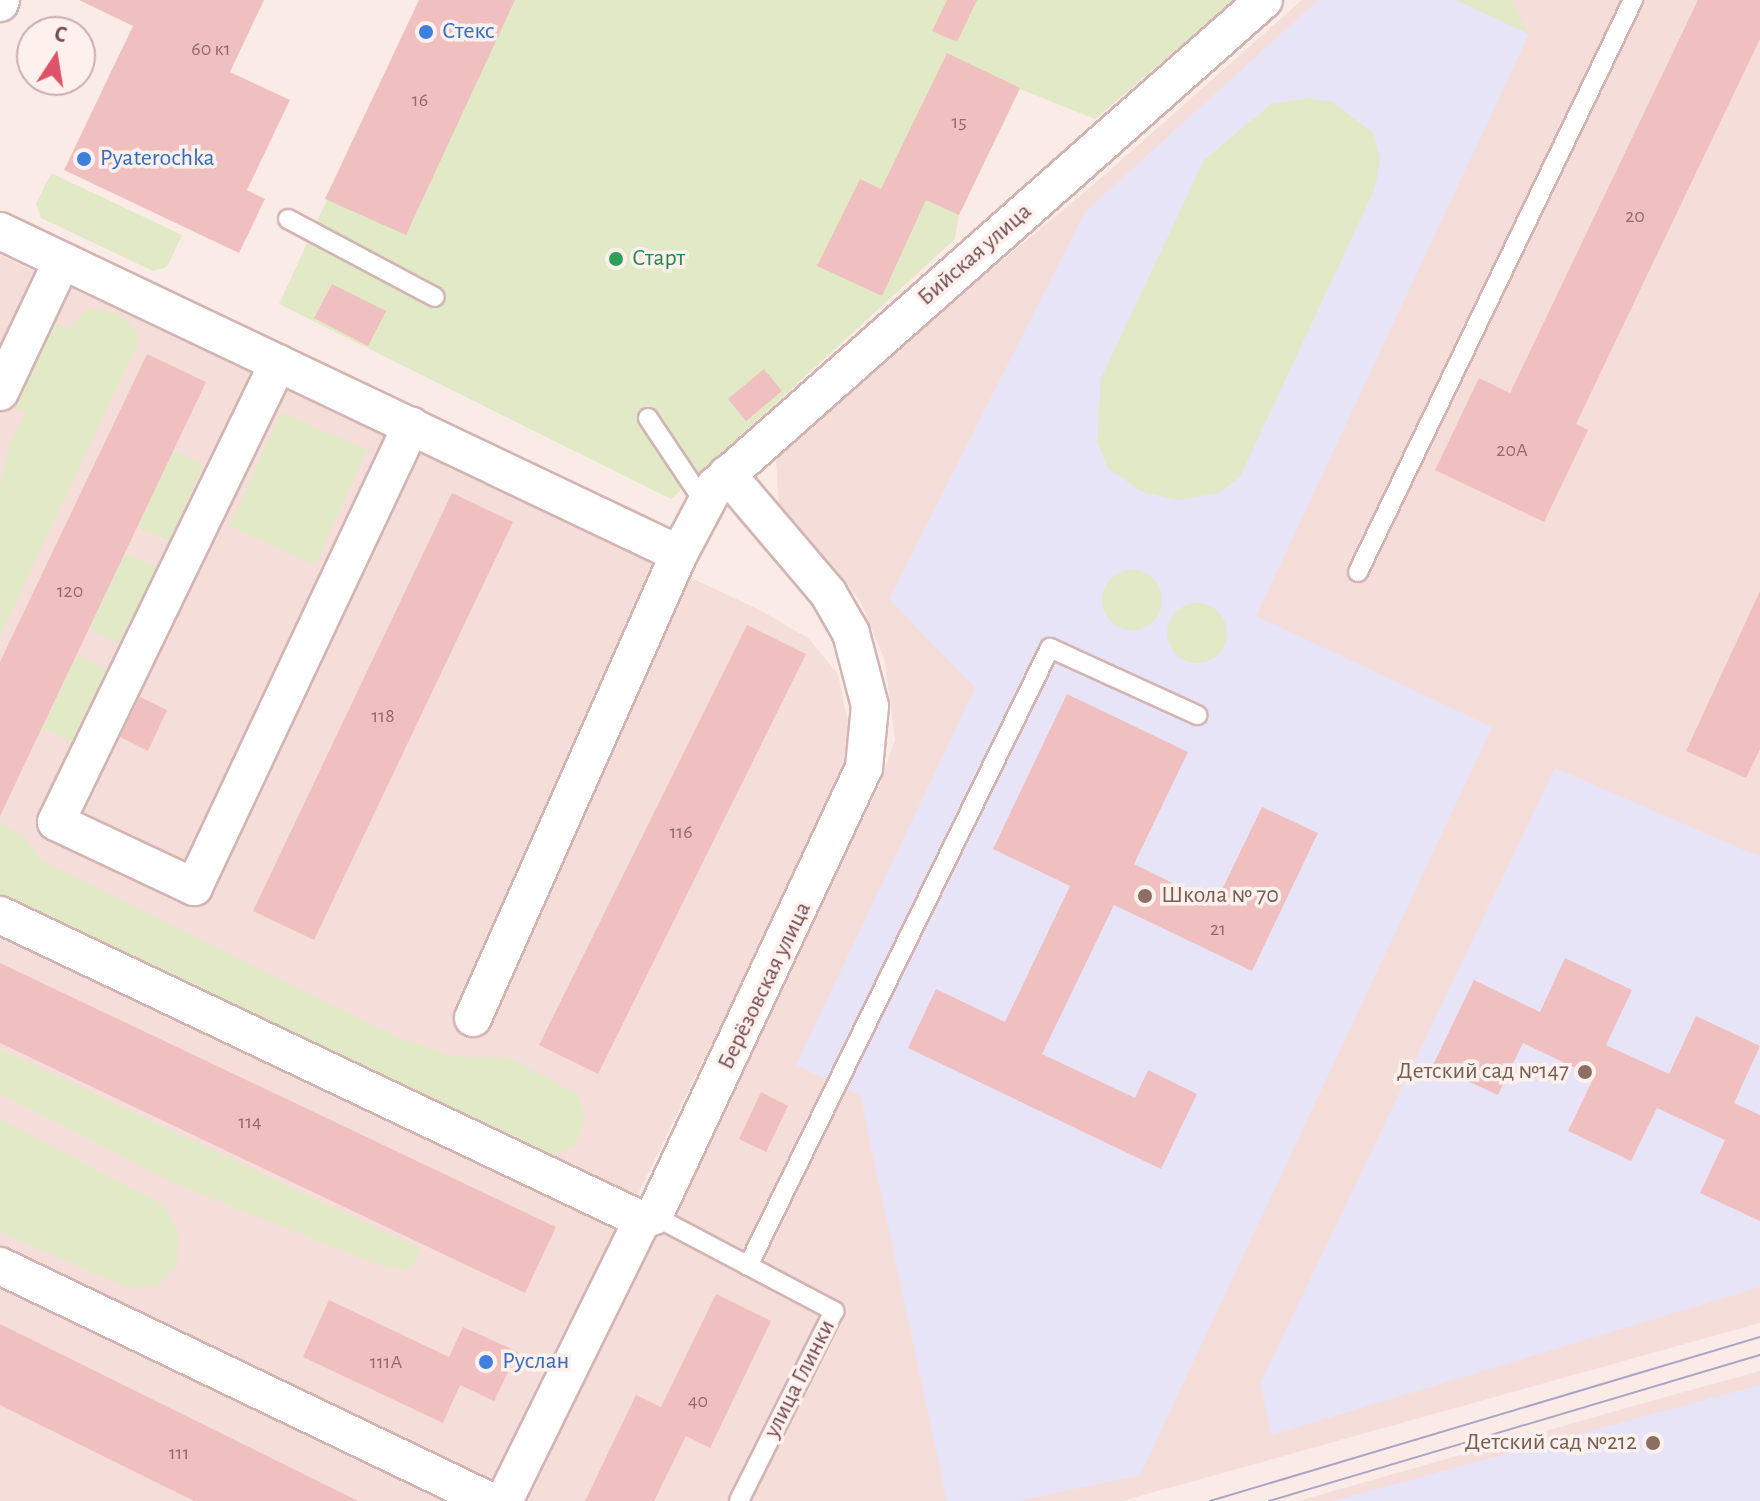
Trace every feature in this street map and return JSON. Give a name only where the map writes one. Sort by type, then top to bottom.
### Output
[{"type":"street","name":"Бийская улица","points":[[473,1018],[699,511],[727,474],[1264,0]]},
{"type":"street","points":[[0,231],[679,554]]},
{"type":"street","points":[[0,392],[62,261]]},
{"type":"street","points":[[278,363],[56,822],[194,887],[411,426]]},
{"type":"street","name":"Берёзовская улица","points":[[504,1501],[648,1218],[856,795],[870,736],[866,679],[851,633],[828,593],[727,474]]},
{"type":"street","points":[[0,915],[648,1218]]},
{"type":"street","points":[[0,1266],[490,1501]]},
{"type":"lane","points":[[1358,572],[1633,0]]},
{"type":"lane","points":[[288,219],[435,297]]},
{"type":"lane","points":[[648,418],[699,511]]},
{"type":"lane","points":[[748,1266],[1050,648],[1197,715]]},
{"type":"lane","name":"улица Глинки","points":[[648,1218],[834,1311],[739,1501]]},
{"type":"shaded area","points":[[1302,0],[1760,0],[1760,1323],[1122,1501],[521,1501],[880,785],[895,739],[884,658],[860,601],[779,505],[776,461],[782,444],[1093,185]]},
{"type":"shaded area","name":"Школа № 70","points":[[1318,0],[1456,0],[1529,34],[1256,616],[1492,727],[1140,1475],[1018,1501],[947,1501],[860,1095],[796,1065],[975,688],[889,599],[1085,212]]},
{"type":"shaded area","points":[[0,255],[760,610],[808,638],[838,674],[849,727],[842,776],[488,1501],[0,1501]]},
{"type":"shaded area","name":"Детский сад №147","points":[[1555,768],[1760,857],[1760,1287],[1272,1435],[1260,1384]]},
{"type":"shaded area","name":"Детский сад №212","points":[[1760,1371],[1760,1501],[1298,1501],[1676,1394]]},
{"type":"shaded area","name":"Детский сад №212","points":[[1760,1385],[1760,1501],[1333,1501]]},
{"type":"green space","name":"Старт","points":[[419,0],[1235,0],[1095,119],[1020,89],[959,215],[955,239],[671,499],[279,304]]},
{"type":"green space","points":[[1456,0],[1511,0],[1529,34]]},
{"type":"green space","points":[[1307,98],[1333,102],[1374,134],[1380,161],[1375,188],[1240,477],[1219,493],[1178,500],[1142,492],[1108,468],[1097,441],[1101,378],[1204,160],[1271,104]]},
{"type":"green space","points":[[51,173],[182,235],[167,267],[153,271],[41,218],[36,204]]},
{"type":"green space","points":[[87,308],[122,314],[137,333],[137,345],[0,636],[0,486],[9,444],[26,413],[9,405],[49,320],[69,329]]},
{"type":"green space","points":[[281,412],[367,450],[315,565],[229,526]]},
{"type":"green space","points":[[173,451],[203,465],[169,541],[138,527]]},
{"type":"green space","points":[[125,553],[158,568],[122,645],[89,629]]},
{"type":"green space","points":[[1132,570],[1153,579],[1162,600],[1153,621],[1132,630],[1111,621],[1102,600],[1111,579]]},
{"type":"green space","points":[[1197,603],[1218,612],[1227,633],[1218,654],[1197,663],[1176,654],[1167,633],[1176,612]]},
{"type":"green space","points":[[77,655],[111,672],[77,744],[43,728]]},
{"type":"green space","points":[[0,822],[23,836],[42,861],[399,1038],[451,1056],[508,1058],[577,1093],[585,1117],[575,1147],[551,1154],[514,1141],[0,901]]},
{"type":"green space","points":[[0,1049],[419,1248],[417,1258],[408,1270],[376,1264],[176,1184],[0,1094]]},
{"type":"green space","points":[[0,1119],[163,1205],[179,1232],[177,1265],[155,1287],[127,1287],[0,1232]]},
{"type":"building","points":[[79,0],[264,0],[230,72],[290,100],[247,190],[265,199],[239,253],[64,170],[133,26]]},
{"type":"building","points":[[419,0],[515,0],[406,235],[325,199]]},
{"type":"building","points":[[947,0],[977,0],[957,42],[932,31]]},
{"type":"building","points":[[1698,0],[1760,0],[1760,39],[1576,424],[1588,430],[1544,522],[1435,470],[1479,378],[1510,393]]},
{"type":"building","points":[[947,53],[1020,88],[959,215],[926,200],[882,296],[817,266],[860,179],[881,189]]},
{"type":"building","points":[[332,284],[386,311],[368,346],[314,318]]},
{"type":"building","points":[[147,354],[206,382],[0,816],[0,662]]},
{"type":"building","points":[[764,369],[782,391],[746,421],[728,399]]},
{"type":"building","points":[[452,493],[513,522],[314,940],[253,911]]},
{"type":"building","points":[[1760,591],[1760,749],[1746,778],[1686,751]]},
{"type":"building","points":[[747,625],[806,654],[598,1074],[539,1045]]},
{"type":"building","points":[[1067,694],[1188,752],[1134,864],[1215,904],[1262,807],[1318,833],[1252,971],[1114,905],[1042,1054],[1135,1098],[1148,1070],[1197,1094],[1161,1169],[908,1048],[936,989],[1005,1022],[1070,886],[993,849]]},
{"type":"building","points":[[140,697],[167,710],[148,751],[120,737]]},
{"type":"building","points":[[1565,958],[1632,990],[1606,1045],[1669,1074],[1696,1016],[1760,1046],[1734,1103],[1760,1115],[1760,1221],[1700,1193],[1725,1140],[1657,1108],[1631,1161],[1568,1131],[1594,1077],[1523,1043],[1498,1095],[1433,1065],[1474,980],[1540,1012]]},
{"type":"building","points":[[0,963],[556,1227],[525,1293],[0,1043]]},
{"type":"building","points":[[761,1092],[788,1106],[766,1152],[739,1139]]},
{"type":"building","points":[[716,1294],[771,1321],[710,1448],[686,1436],[654,1501],[585,1501],[636,1395],[661,1407]]},
{"type":"building","points":[[329,1300],[449,1357],[463,1327],[518,1352],[494,1401],[460,1385],[443,1423],[303,1357]]},
{"type":"building","points":[[0,1324],[358,1501],[194,1501],[0,1405]]},
{"type":"tram line","points":[[1210,1501],[1760,1337]]},
{"type":"tram line","points":[[1269,1501],[1760,1355]]},
{"type":"place","name":"Стекс","points":[[426,32]]},
{"type":"place","name":"Pyaterochka","points":[[84,159]]},
{"type":"place","name":"Старт","points":[[616,259]]},
{"type":"place","name":"Школа № 70","points":[[1145,896]]},
{"type":"place","name":"Детский сад №147","points":[[1585,1072]]},
{"type":"place","name":"Руслан","points":[[486,1362]]},
{"type":"place","name":"Детский сад №212","points":[[1653,1443]]}]
